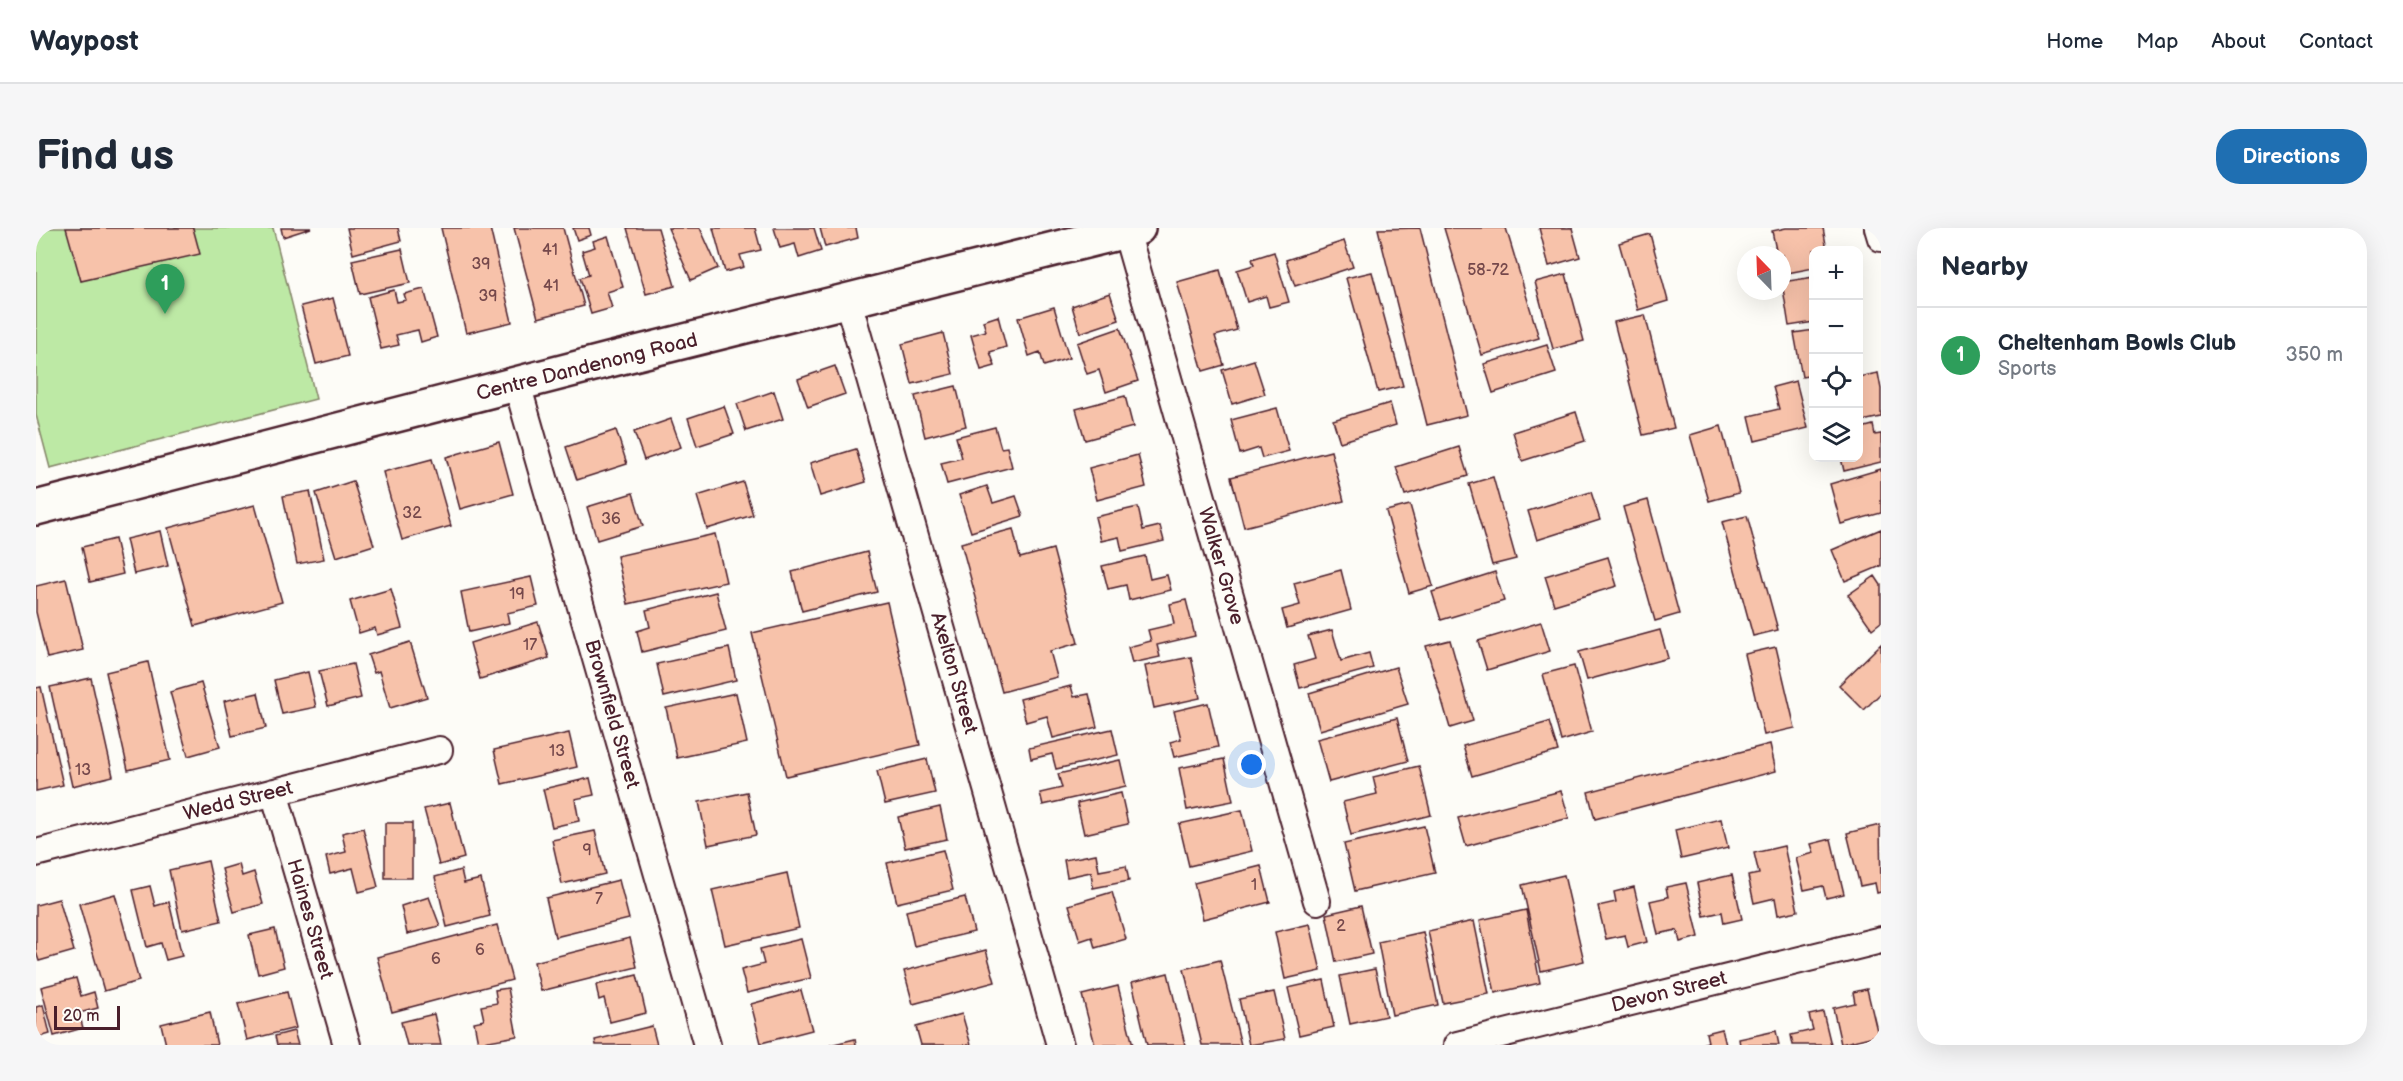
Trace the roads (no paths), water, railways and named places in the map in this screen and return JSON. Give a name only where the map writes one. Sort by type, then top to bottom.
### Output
[{"type":"main road","name":"Centre Dandenong Road","points":[[36,507],[1132,230]]},
{"type":"street","points":[[1878,228],[1881,238]]},
{"type":"street","name":"Walker Grove","points":[[1132,230],[1317,901]]},
{"type":"street","name":"Axelton Street","points":[[848,302],[1060,1045]]},
{"type":"street","name":"Brownfield Street","points":[[517,384],[707,1045]]},
{"type":"street","name":"Wedd Street","points":[[36,853],[439,750]]},
{"type":"street","name":"Haines Street","points":[[274,792],[347,1045]]},
{"type":"street","name":"Devon Street","points":[[1457,1045],[1881,940]]},
{"type":"place","name":"Cheltenham Bowls Club","points":[[165,314]]}]
